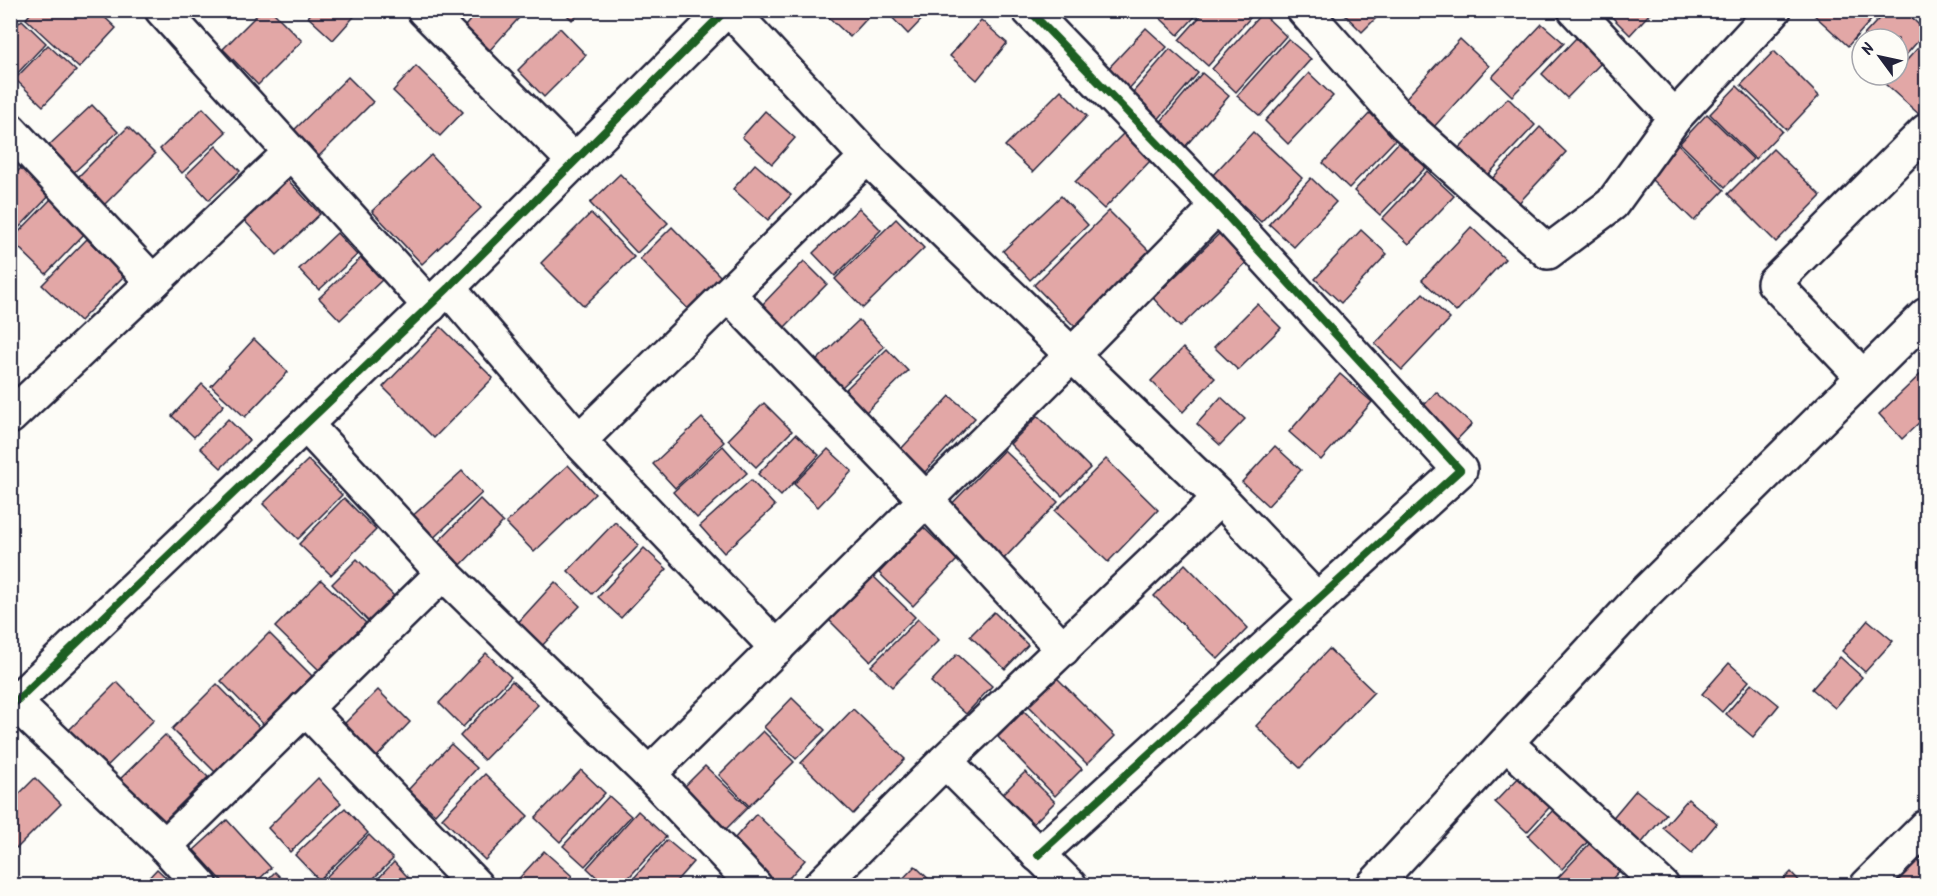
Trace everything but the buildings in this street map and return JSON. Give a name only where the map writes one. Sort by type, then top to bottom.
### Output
[{"type":"street","points":[[162,10],[290,153],[439,297],[777,648]]},
{"type":"street","points":[[424,10],[575,162]]},
{"type":"street","points":[[201,885],[165,846],[12,703],[439,297],[728,10],[867,157],[1220,498],[1317,600]]},
{"type":"street","points":[[1575,10],[1675,117]]},
{"type":"street","points":[[1308,12],[1405,124],[1548,252],[1612,204],[1675,117],[1774,10]]},
{"type":"street","points":[[1030,11],[1218,206],[1460,470],[1038,855]]},
{"type":"street","points":[[1863,378],[1774,283],[1926,131]]},
{"type":"street","points":[[12,134],[153,282]]},
{"type":"street","points":[[10,417],[290,153]]},
{"type":"street","points":[[579,441],[867,157]]},
{"type":"street","points":[[649,774],[1072,355],[1218,206]]},
{"type":"street","points":[[728,294],[926,500],[1063,648]]},
{"type":"street","points":[[1373,885],[1642,597],[1926,315]]},
{"type":"street","points":[[306,425],[443,573],[649,774],[755,885]]},
{"type":"street","points":[[820,885],[945,761],[1220,498]]},
{"type":"street","points":[[165,846],[443,573]]},
{"type":"street","points":[[305,708],[476,885]]},
{"type":"street","points":[[1506,742],[1662,885]]},
{"type":"street","points":[[945,761],[1070,885]]},
{"type":"street","points":[[1866,885],[1926,827]]},
{"type":"cycle path","points":[[10,707],[448,288],[726,10]]},
{"type":"cycle path","points":[[1029,10],[1218,206],[1460,470],[1038,855]]}]
